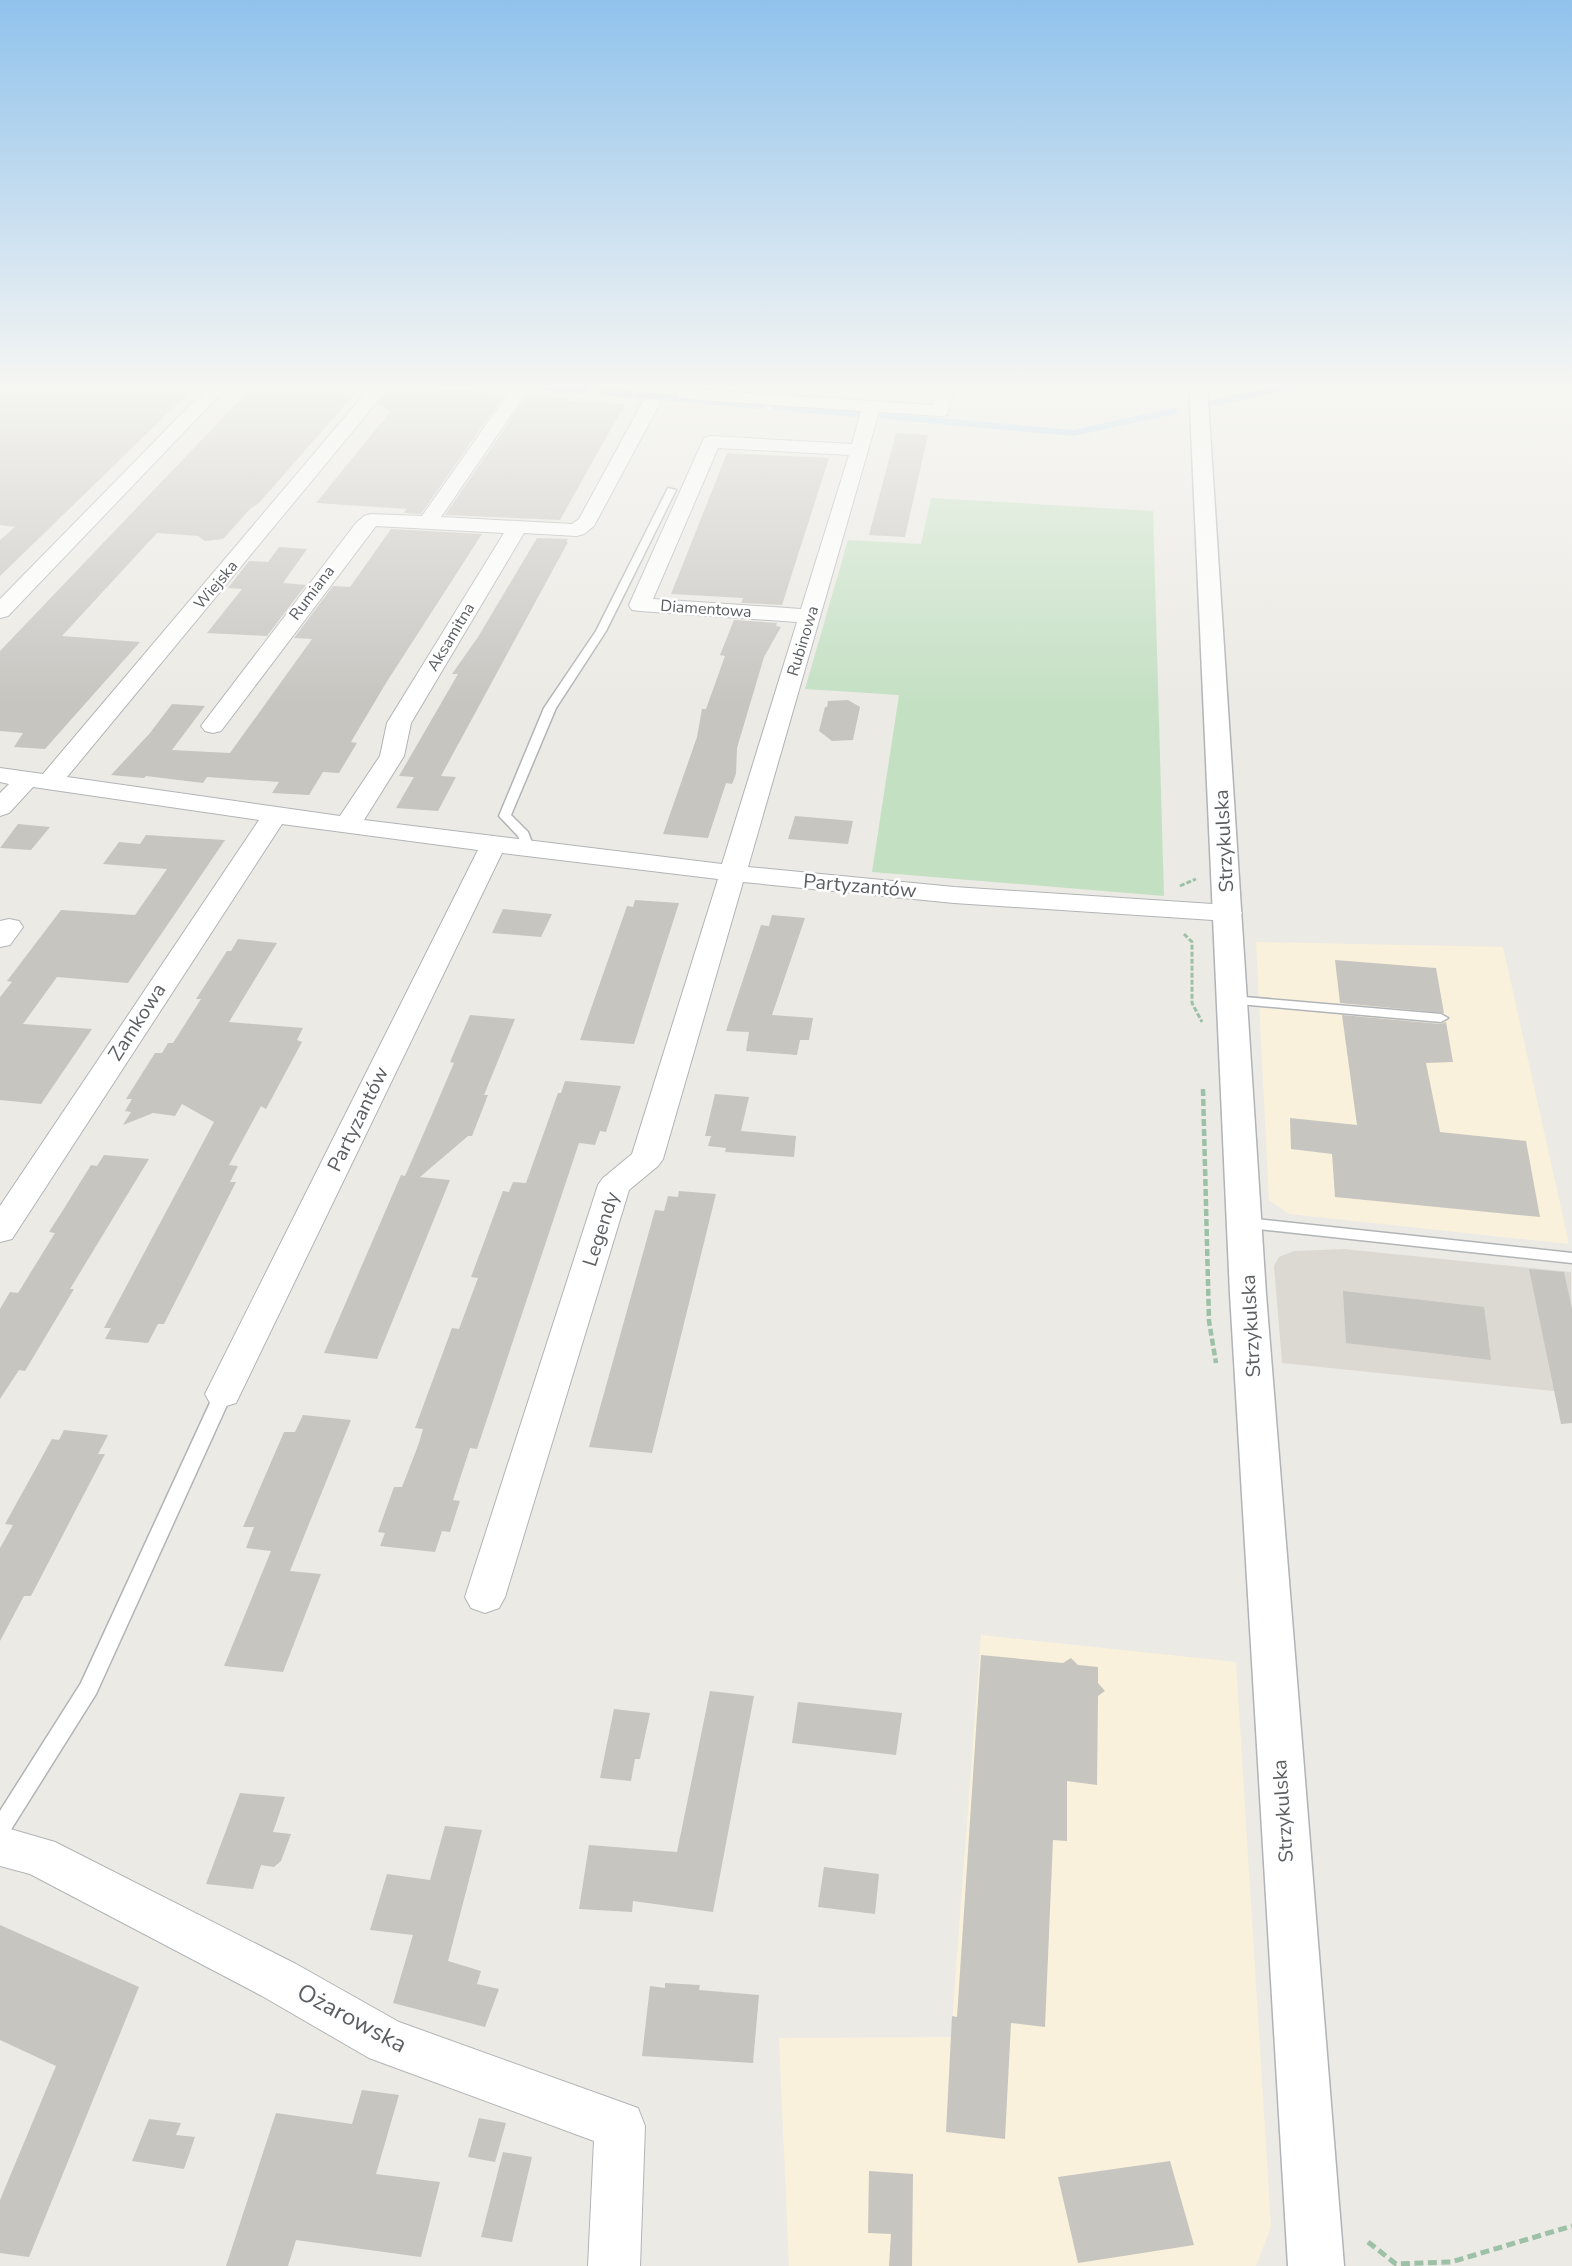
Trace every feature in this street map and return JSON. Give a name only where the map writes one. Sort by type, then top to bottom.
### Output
[{"type":"street","points":[[0,611],[117,491]]},
{"type":"street","name":"Wiejska","points":[[0,808],[38,781],[290,491]]},
{"type":"street","points":[[429,521],[450,491]]},
{"type":"street","points":[[429,521],[577,530],[587,522],[604,491]]},
{"type":"street","name":"Diamentowa","points":[[690,491],[640,605],[811,616]]},
{"type":"street","name":"Rubinowa","points":[[732,874],[848,491]]},
{"type":"street","name":"Strzykulska","points":[[1204,491],[1228,913],[1219,1013],[1246,1223],[1248,1294],[1269,1614],[1316,2266]]},
{"type":"street","name":"Rumiana","points":[[213,726],[363,527],[371,520],[429,521]]},
{"type":"street","name":"Aksamitna","points":[[348,824],[392,756],[399,723],[517,528]]},
{"type":"street","name":"Partyzantów","points":[[0,775],[494,844],[732,874],[867,888],[1228,913]]},
{"type":"street","name":"Zamkowa","points":[[0,1231],[276,814]]},
{"type":"street","name":"Partyzantów","points":[[223,1394],[494,844]]},
{"type":"street","name":"Legendy","points":[[485,1597],[614,1185],[647,1159],[732,874]]},
{"type":"street","name":"Ożarowska","points":[[0,1846],[39,1856],[279,1980],[386,2041],[620,2126],[614,2266]]},
{"type":"lane","points":[[528,848],[524,835],[505,816],[550,708],[601,631],[671,491]]},
{"type":"lane","points":[[1219,1013],[1441,1018]]},
{"type":"lane","points":[[1246,1223],[1572,1258]]},
{"type":"lane","points":[[0,1829],[89,1688],[223,1394]]},
{"type":"path","points":[[1177,926],[1192,942],[1192,1003],[1219,1013]]},
{"type":"path","points":[[1368,2242],[1396,2264],[1452,2264],[1572,2226]]},
{"type":"shaded area","points":[[1256,942],[1503,947],[1569,1244],[1289,1214],[1269,1200]]},
{"type":"shaded area","points":[[1344,1249],[1571,1272],[1572,1393],[1282,1363],[1274,1266],[1279,1257],[1294,1251]]},
{"type":"shaded area","points":[[981,1635],[1236,1662],[1271,2227],[1256,2266],[789,2266],[779,2038],[951,2037]]},
{"type":"green space","points":[[931,498],[1153,511],[1164,896],[872,872],[899,695],[805,689],[848,540],[921,544]]},
{"type":"building","points":[[0,491],[88,491],[0,576],[0,540],[15,527],[0,525]]},
{"type":"building","points":[[153,491],[270,491],[223,539],[205,541],[198,536],[157,533],[62,636],[140,642],[45,749],[14,747],[23,733],[0,731],[0,651]]},
{"type":"building","points":[[326,491],[437,491],[421,514],[403,513],[407,509],[316,503]]},
{"type":"building","points":[[462,491],[576,491],[560,520],[445,515]]},
{"type":"building","points":[[712,491],[819,491],[782,605],[741,603],[743,598],[671,594]]},
{"type":"building","points":[[881,491],[915,491],[905,537],[869,535]]},
{"type":"building","points":[[391,529],[482,534],[386,683],[351,742],[357,743],[339,773],[323,772],[309,795],[272,793],[279,782],[207,777],[203,783],[146,776],[144,778],[111,775],[150,733],[172,704],[205,706],[172,750],[230,753],[312,639],[294,638],[333,586],[350,587]]},
{"type":"building","points":[[537,538],[568,539],[566,542],[568,542],[441,776],[456,777],[438,811],[396,808],[414,777],[399,776],[458,674],[452,674],[478,637]]},
{"type":"building","points":[[279,547],[307,549],[283,583],[306,585],[267,636],[207,633],[242,589],[228,588],[249,561],[268,562]]},
{"type":"building","points":[[734,620],[777,623],[776,626],[781,627],[764,657],[737,748],[736,774],[732,784],[726,783],[708,838],[663,834],[697,737],[702,709],[706,709],[725,656],[720,655]]},
{"type":"building","points":[[848,700],[860,707],[853,740],[832,741],[819,731],[825,707],[828,701]]},
{"type":"building","points":[[795,816],[853,821],[848,844],[788,839]]},
{"type":"building","points":[[18,824],[50,827],[31,850],[0,848]]},
{"type":"building","points":[[146,835],[225,840],[128,983],[57,977],[23,1024],[92,1029],[41,1104],[0,1100],[0,997],[12,982],[7,981],[61,910],[135,915],[167,869],[103,864],[119,842],[140,844]]},
{"type":"building","points":[[635,900],[679,903],[634,1044],[580,1040],[627,906],[633,907]]},
{"type":"building","points":[[503,909],[552,914],[541,937],[492,933]]},
{"type":"building","points":[[772,915],[805,918],[772,1015],[813,1018],[809,1040],[800,1040],[797,1055],[746,1051],[749,1032],[726,1031],[761,925],[769,926]]},
{"type":"building","points":[[238,939],[277,943],[229,1022],[303,1028],[297,1040],[302,1042],[266,1109],[261,1106],[229,1165],[238,1166],[230,1182],[236,1182],[164,1324],[158,1324],[148,1343],[105,1339],[111,1328],[104,1328],[214,1122],[182,1104],[175,1116],[153,1113],[123,1125],[131,1112],[125,1111],[132,1099],[126,1099],[155,1053],[162,1053],[168,1043],[173,1043],[201,999],[196,999],[227,951],[231,951]]},
{"type":"building","points":[[1335,960],[1436,968],[1444,1013],[1340,1003]]},
{"type":"building","points":[[470,1015],[515,1019],[484,1095],[488,1095],[472,1136],[468,1136],[420,1177],[450,1180],[377,1359],[324,1353],[401,1175],[405,1176],[433,1112],[454,1063],[450,1062]]},
{"type":"building","points":[[1342,1015],[1441,1024],[1446,1022],[1453,1062],[1426,1063],[1440,1132],[1526,1141],[1540,1217],[1335,1197],[1332,1154],[1291,1149],[1290,1118],[1357,1125]]},
{"type":"building","points":[[565,1081],[621,1086],[606,1132],[600,1131],[595,1145],[579,1143],[477,1449],[470,1448],[453,1500],[460,1501],[450,1532],[442,1531],[435,1552],[380,1546],[385,1533],[378,1532],[394,1487],[402,1487],[419,1443],[423,1429],[415,1428],[452,1328],[459,1329],[478,1278],[471,1277],[503,1191],[509,1192],[513,1182],[526,1183],[558,1093],[561,1093]]},
{"type":"building","points":[[715,1094],[749,1097],[741,1131],[796,1136],[794,1157],[725,1152],[726,1148],[708,1146],[711,1136],[705,1136]]},
{"type":"building","points":[[104,1155],[149,1159],[70,1289],[74,1289],[25,1371],[19,1370],[0,1399],[0,1309],[10,1292],[18,1293],[55,1233],[49,1232],[91,1165],[97,1166]]},
{"type":"building","points":[[679,1191],[716,1194],[652,1453],[589,1447],[655,1210],[664,1211],[668,1196],[678,1197]]},
{"type":"building","points":[[1529,1269],[1564,1272],[1572,1309],[1572,1423],[1561,1424]]},
{"type":"building","points":[[1343,1291],[1484,1307],[1491,1360],[1346,1343]]},
{"type":"building","points":[[303,1415],[351,1420],[290,1571],[321,1574],[283,1672],[224,1666],[271,1551],[246,1548],[254,1527],[243,1527],[284,1432],[295,1432]]},
{"type":"building","points":[[64,1430],[108,1435],[98,1454],[105,1454],[31,1596],[24,1596],[0,1641],[0,1548],[13,1525],[5,1524],[52,1439],[59,1440]]},
{"type":"building","points":[[981,1655],[1063,1663],[1071,1658],[1078,1665],[1098,1667],[1098,1683],[1105,1691],[1098,1696],[1097,1785],[1067,1781],[1067,1841],[1053,1840],[1045,2027],[1011,2023],[1005,2139],[946,2132],[952,2016],[957,2017]]},
{"type":"building","points":[[710,1691],[754,1696],[713,1912],[633,1901],[632,1912],[579,1909],[589,1845],[677,1852]]},
{"type":"building","points":[[798,1702],[902,1713],[896,1755],[792,1743]]},
{"type":"building","points":[[614,1709],[650,1713],[640,1759],[635,1759],[631,1781],[600,1778]]},
{"type":"building","points":[[240,1793],[285,1797],[273,1832],[291,1834],[281,1861],[274,1867],[261,1865],[253,1889],[206,1884]]},
{"type":"building","points":[[445,1826],[482,1830],[448,1961],[481,1971],[477,1984],[499,1989],[485,2027],[393,2003],[413,1935],[370,1930],[387,1874],[430,1880]]},
{"type":"building","points":[[824,1867],[879,1874],[875,1914],[818,1907]]},
{"type":"building","points":[[0,1925],[139,1987],[29,2257],[0,2253],[0,2200],[56,2066],[0,2040]]},
{"type":"building","points":[[665,1983],[700,1985],[699,1990],[759,1995],[753,2063],[642,2056],[650,1986],[665,1988]]},
{"type":"building","points":[[362,2090],[399,2095],[376,2174],[440,2182],[421,2257],[296,2240],[288,2266],[226,2266],[276,2113],[352,2124]]},
{"type":"building","points":[[479,2118],[506,2123],[495,2162],[468,2157]]},
{"type":"building","points":[[149,2119],[181,2123],[176,2135],[195,2137],[184,2169],[132,2161]]},
{"type":"building","points":[[503,2152],[532,2157],[512,2242],[481,2237]]},
{"type":"building","points":[[1170,2161],[1194,2245],[1078,2263],[1058,2177]]},
{"type":"building","points":[[869,2171],[913,2174],[912,2266],[889,2266],[891,2234],[868,2233]]}]
